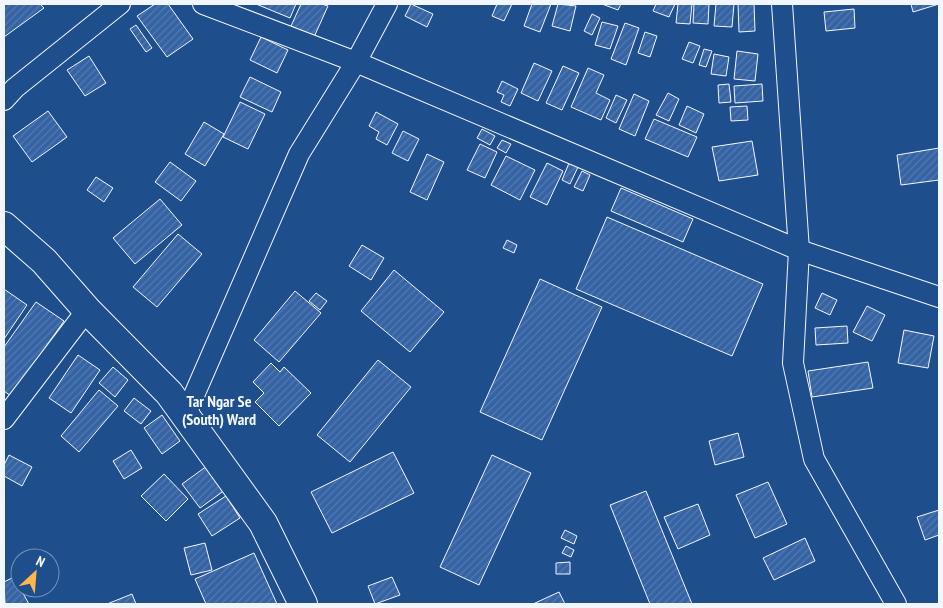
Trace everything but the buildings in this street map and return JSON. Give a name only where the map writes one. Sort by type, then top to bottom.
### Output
[{"type":"main road","points":[[4,226],[44,261],[87,310],[169,393],[263,523],[303,604]]},
{"type":"street","points":[[4,100],[15,88],[120,4]]},
{"type":"street","points":[[203,4],[356,62],[800,250],[939,297]]},
{"type":"street","points":[[185,416],[299,154],[356,62],[387,4]]},
{"type":"street","points":[[782,4],[800,250],[793,363],[814,459],[896,604]]},
{"type":"street","points":[[4,419],[87,310]]},
{"type":"district","name":"Tar Ngar Se (South) Ward","points":[[219,410]]}]
